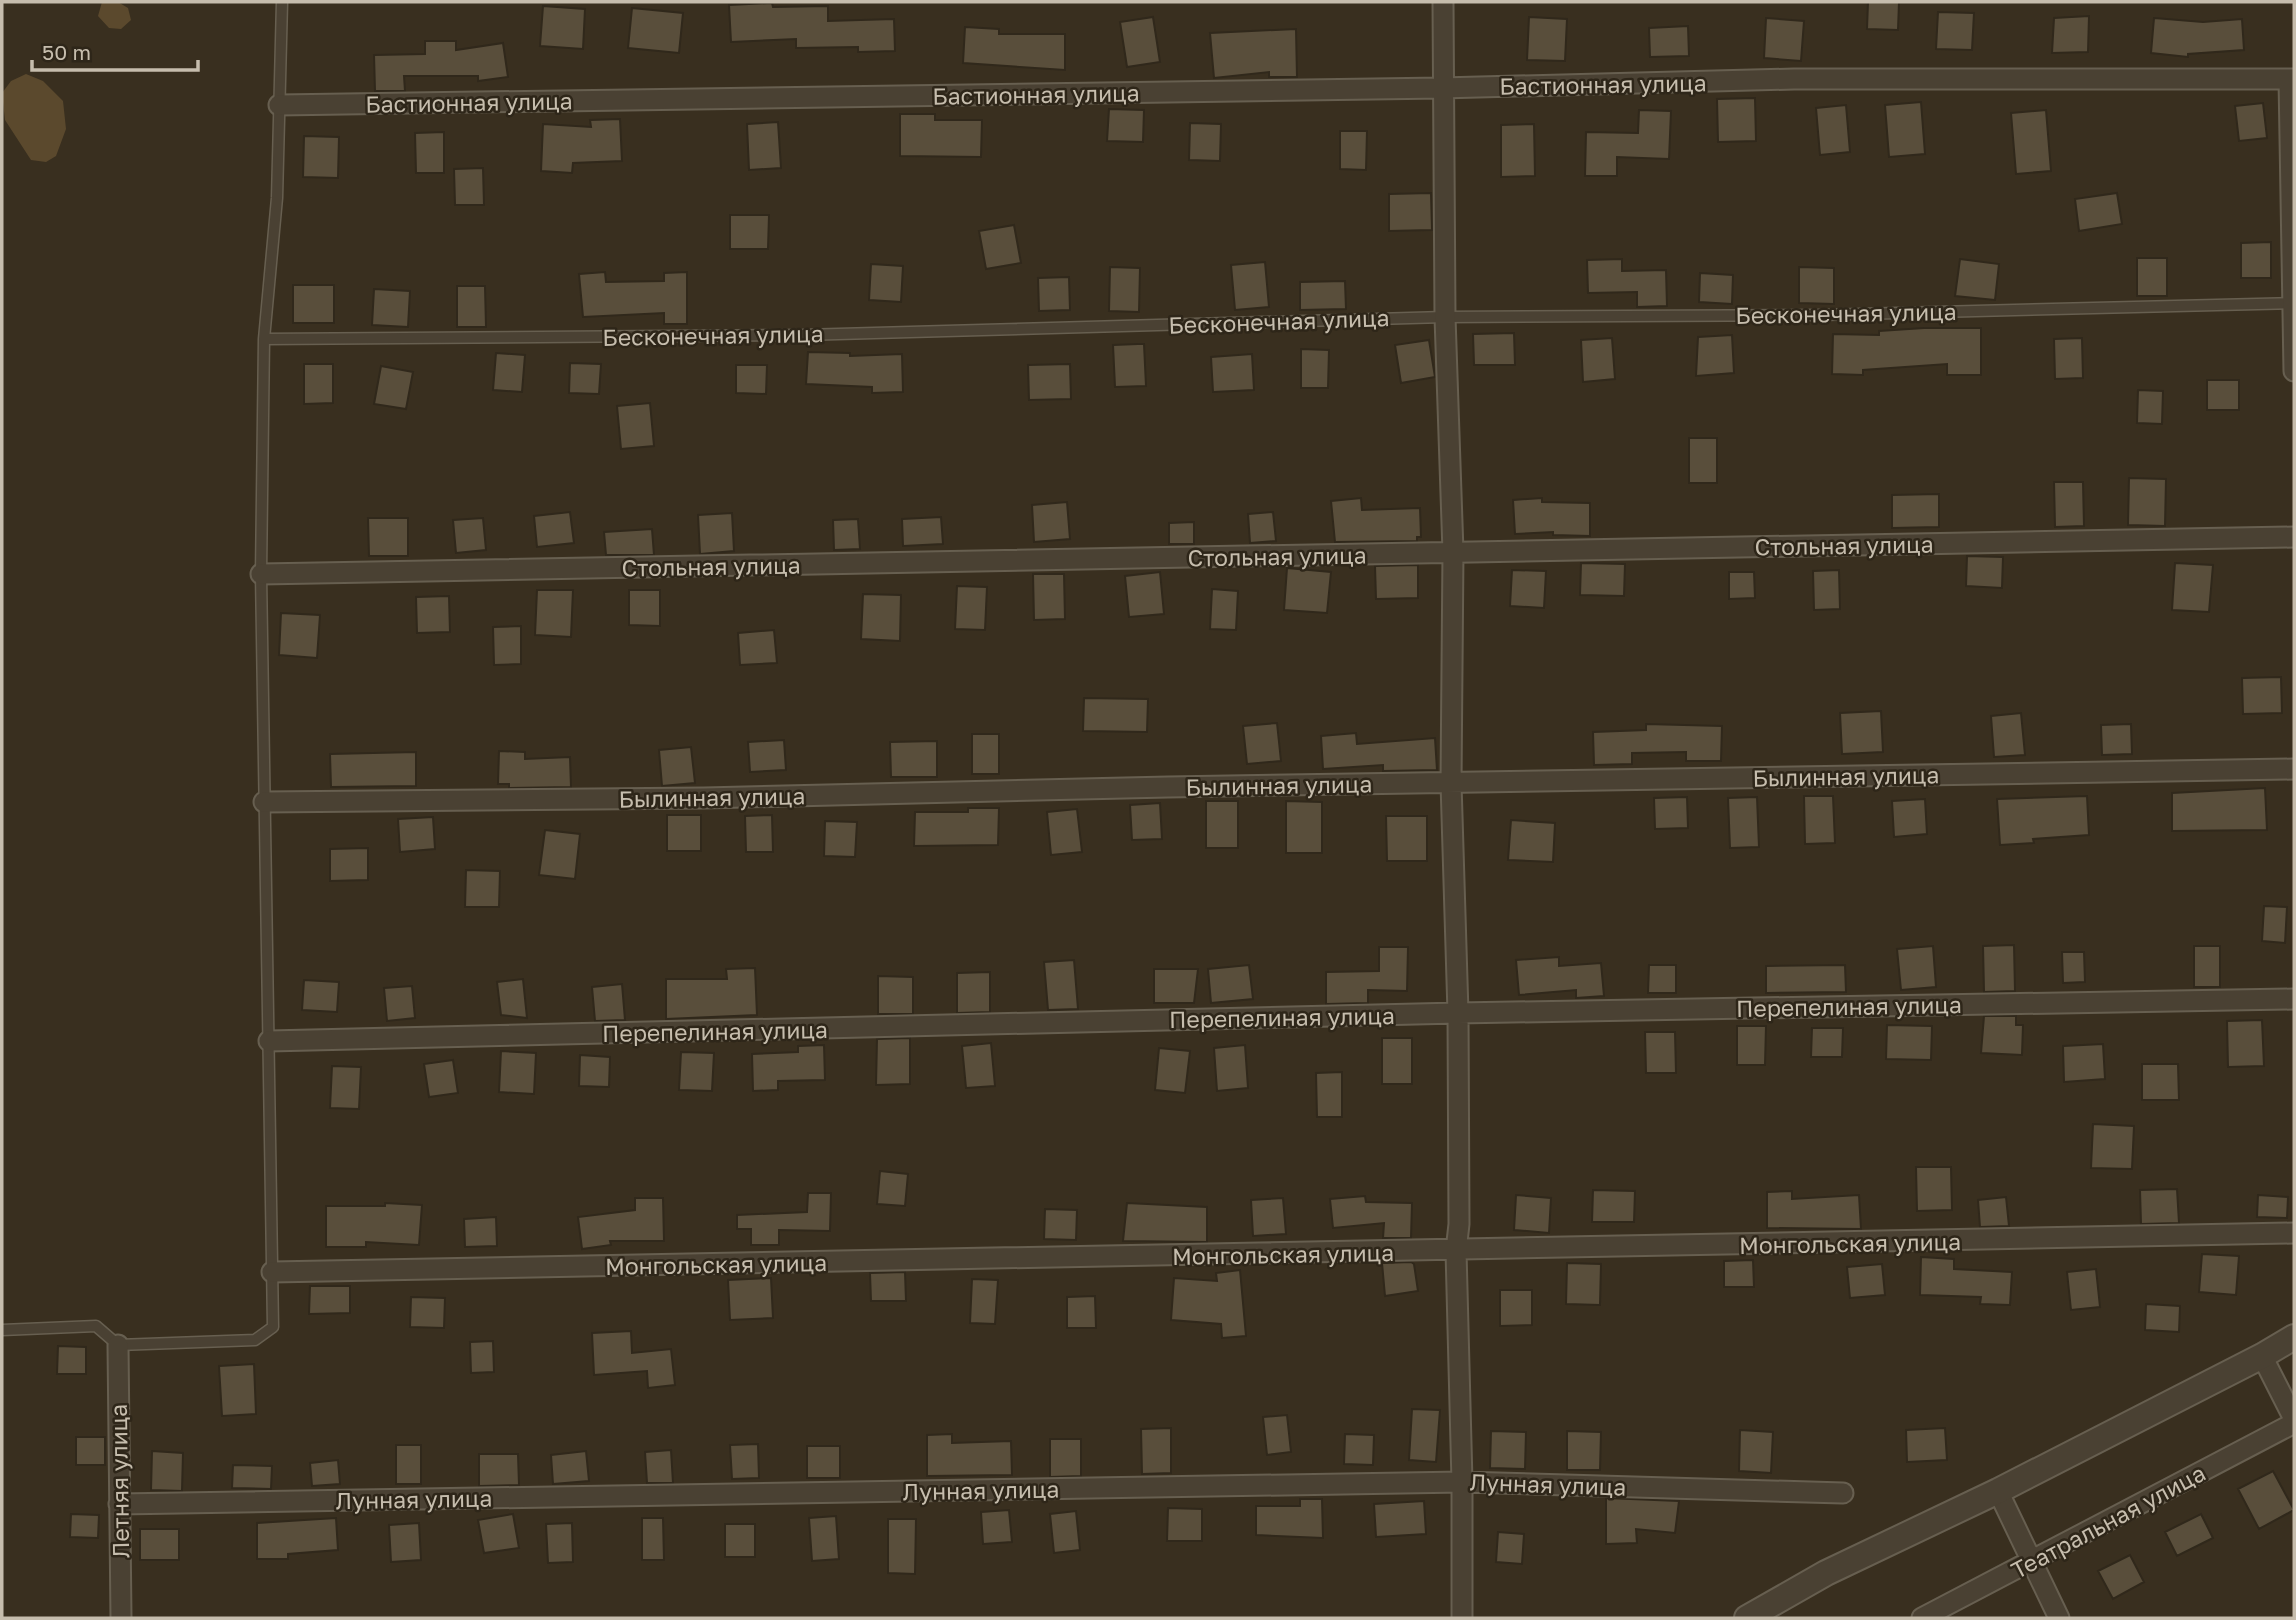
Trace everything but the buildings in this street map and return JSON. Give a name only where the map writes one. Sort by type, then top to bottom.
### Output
[{"type":"street","points":[[1443,2],[1441,88],[1445,317],[1453,552],[1451,783],[1458,1013],[1459,1224],[1455,1251],[1462,1482],[1462,1618]]},
{"type":"street","name":"Бастионная улица","points":[[279,105],[1441,88],[1794,79],[2292,79]]},
{"type":"street","points":[[2292,79],[2294,370]]},
{"type":"street","name":"Стольная улица","points":[[261,574],[2294,537]]},
{"type":"street","name":"Былинная улица","points":[[264,802],[704,798],[2294,769]]},
{"type":"street","name":"Перепелиная улица","points":[[269,1041],[1458,1013],[2294,999]]},
{"type":"street","name":"Монгольская улица","points":[[272,1272],[2294,1233]]},
{"type":"street","points":[[1747,1618],[1826,1573],[1998,1492],[2262,1356],[2294,1336]]},
{"type":"street","name":"Летняя улица","points":[[118,1345],[121,1618]]},
{"type":"street","points":[[2262,1356],[2294,1421]]},
{"type":"street","name":"Театральная улица","points":[[1922,1618],[2294,1421]]},
{"type":"street","name":"Лунная улица","points":[[119,1504],[1462,1482],[1843,1493]]},
{"type":"street","points":[[1998,1492],[2059,1618]]},
{"type":"lane","points":[[2,1330],[96,1326],[118,1345],[255,1340],[273,1327],[261,574],[264,339],[277,198],[282,2]]},
{"type":"lane","name":"Бесконечная улица","points":[[264,339],[802,335],[1445,317],[1819,315],[2294,303]]},
{"type":"shaded area","points":[[102,2],[118,2],[128,8],[131,20],[121,29],[109,28],[98,16]]},
{"type":"shaded area","points":[[26,74],[43,81],[63,101],[66,129],[56,156],[46,162],[31,160],[5,120],[2,93],[11,81]]}]
